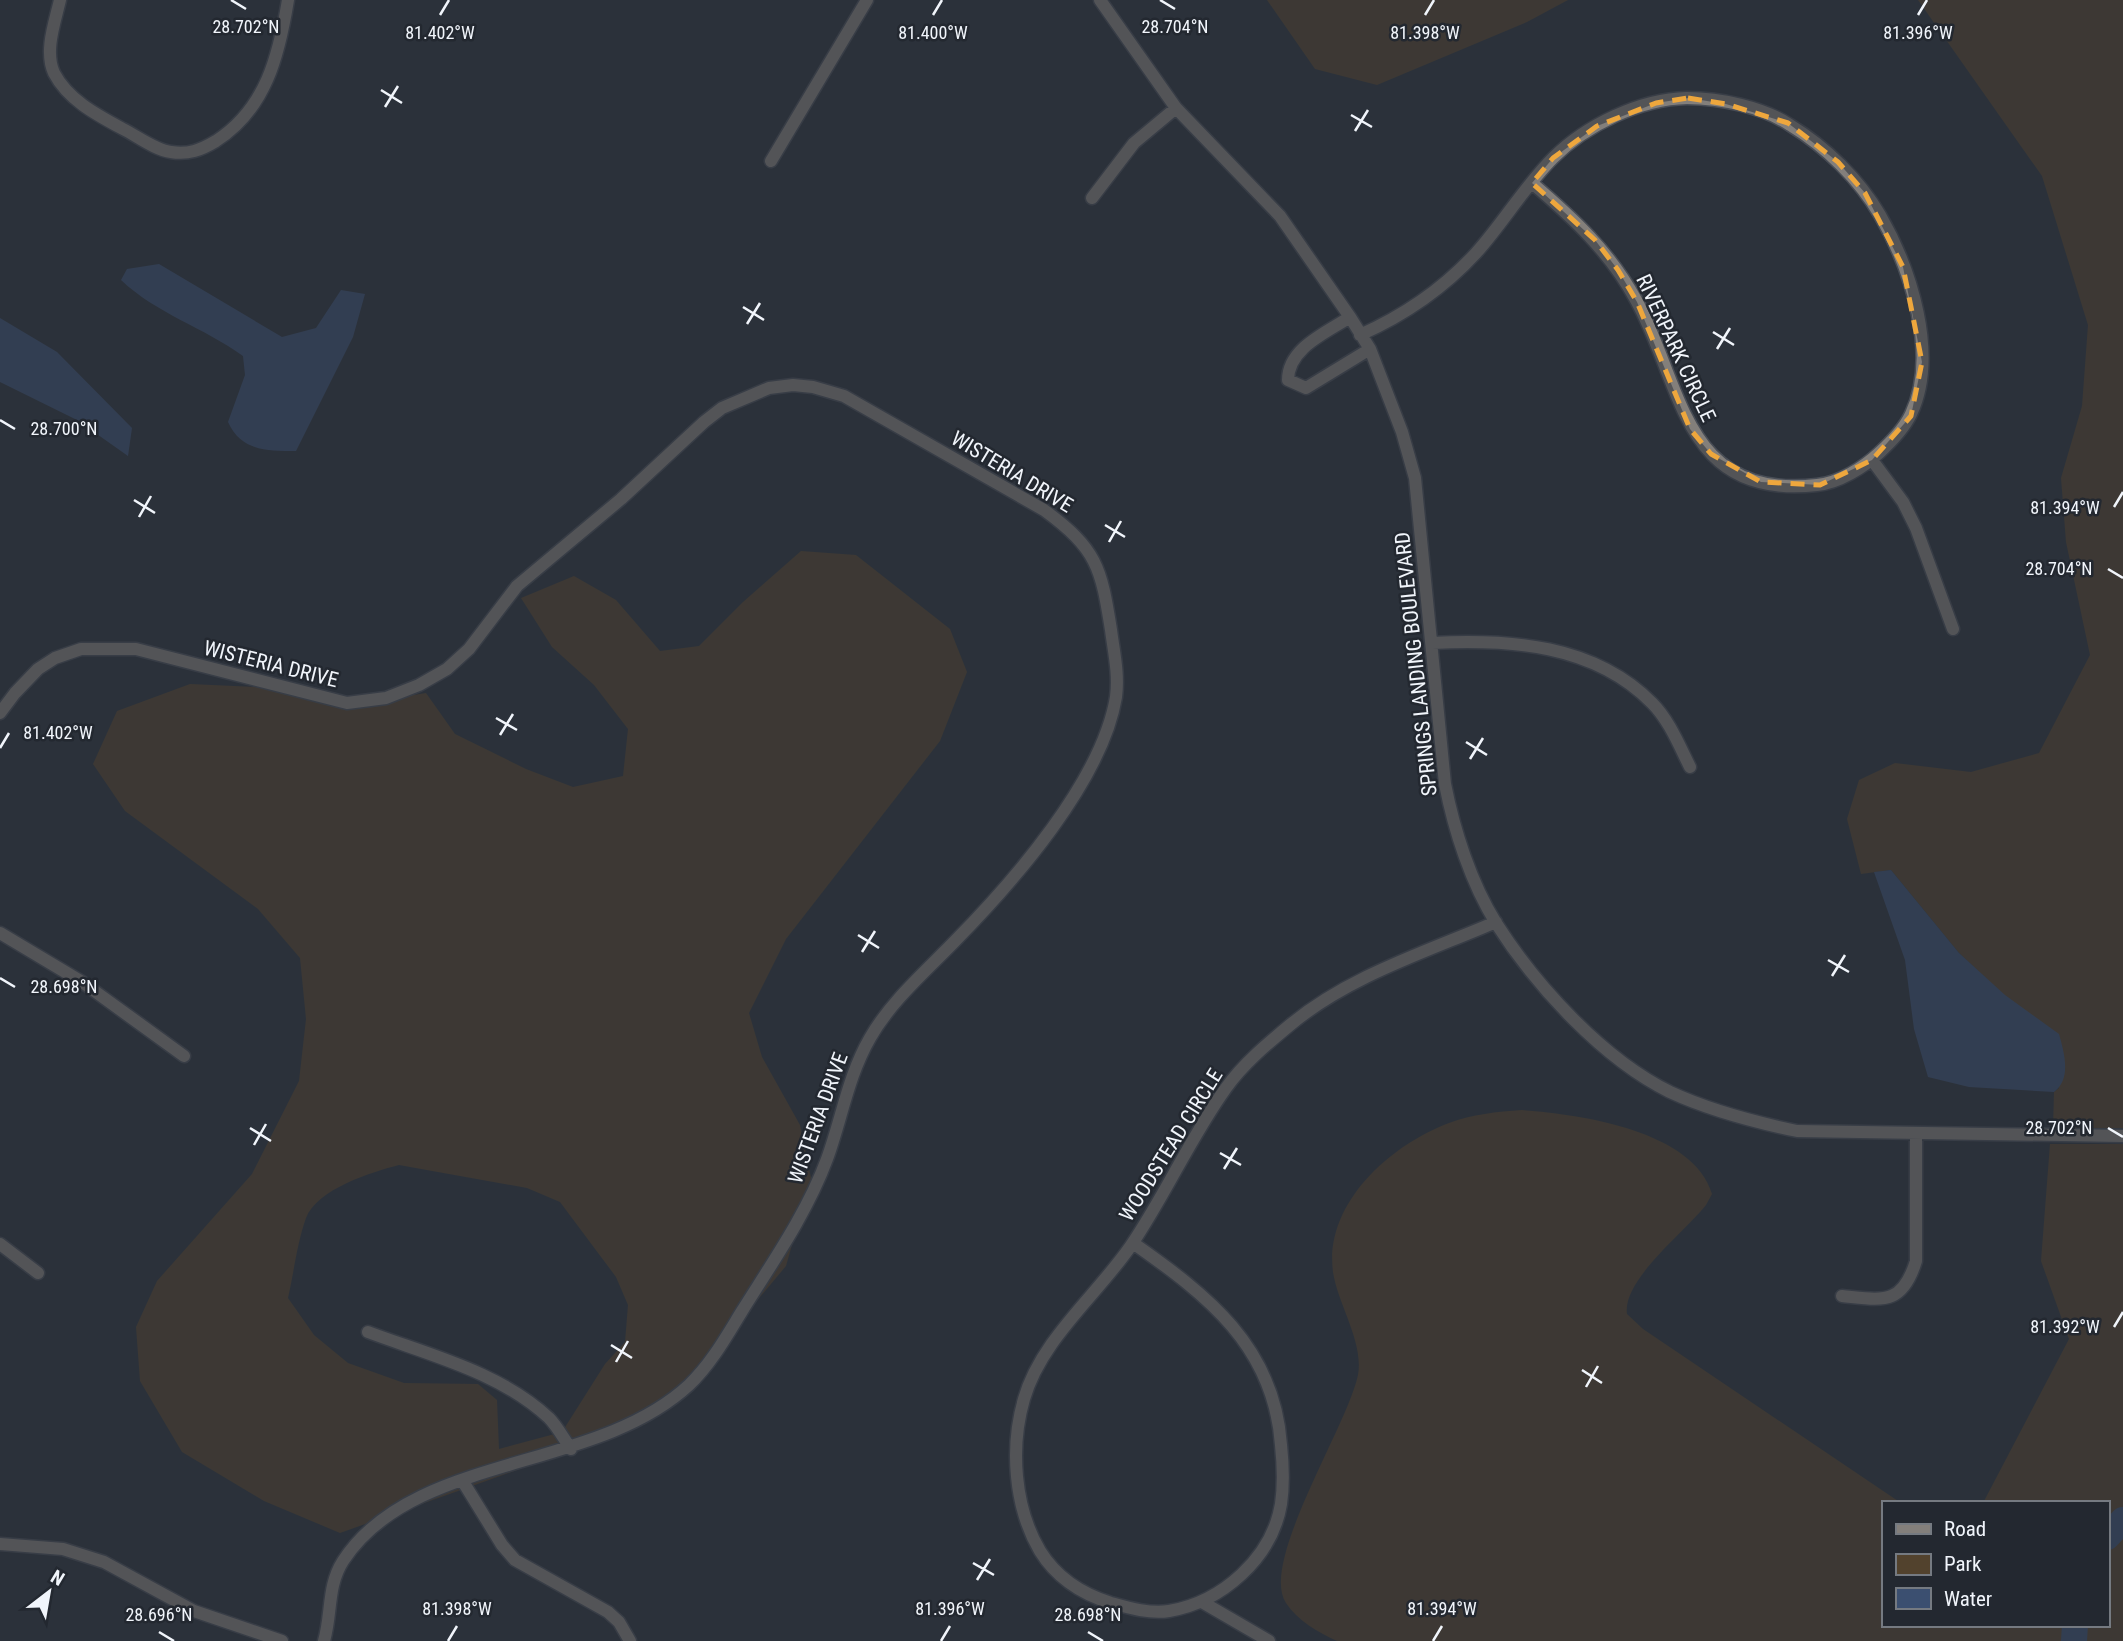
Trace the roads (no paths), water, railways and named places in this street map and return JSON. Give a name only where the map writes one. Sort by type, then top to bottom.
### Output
[{"type":"street","points":[[60,0],[50,45],[53,71],[69,95],[100,116],[167,152],[188,153],[205,148],[230,132],[251,111],[268,82],[281,46],[288,0]]},
{"type":"street","points":[[771,161],[867,0]]},
{"type":"street","name":"SPRINGS LANDING BOULEVARD","points":[[1100,0],[1176,108],[1280,216],[1370,349],[1402,432],[1415,478],[1445,784],[1452,821],[1496,922],[1528,965],[1605,1049],[1642,1076],[1671,1092],[1752,1122],[1797,1130],[1916,1135],[2123,1136]]},
{"type":"street","name":"RIVERPARK CIRCLE","points":[[1360,335],[1394,320],[1439,287],[1475,254],[1532,183],[1553,158],[1597,126],[1623,113],[1656,103],[1688,98],[1758,110],[1788,123],[1838,162],[1879,214],[1903,267],[1920,333],[1920,389],[1911,416],[1893,440],[1871,460],[1841,478],[1820,485],[1786,486],[1761,482],[1735,471],[1711,454],[1690,429],[1637,302],[1618,270],[1595,240],[1532,183]]},
{"type":"street","points":[[1091,198],[1133,143],[1176,108]]},
{"type":"street","points":[[1350,317],[1295,354],[1288,367],[1288,380],[1306,388],[1370,349]]},
{"type":"street","name":"WISTERIA DRIVE","points":[[0,713],[15,692],[38,670],[55,658],[81,649],[136,649],[347,703],[386,698],[419,685],[447,669],[469,649],[517,586],[621,499],[704,422],[722,408],[769,388],[793,385],[813,387],[844,396],[1044,510],[1068,528],[1087,548],[1102,574],[1118,673],[1109,722],[1071,801],[982,913],[892,1005],[871,1036],[855,1067],[828,1158],[816,1183],[773,1262],[710,1362],[689,1385],[654,1412],[623,1429],[571,1449],[462,1480],[411,1502],[385,1519],[342,1562],[328,1606],[324,1641]]},
{"type":"street","points":[[1871,460],[1903,502],[1916,528],[1953,629]]},
{"type":"street","points":[[1432,643],[1485,640],[1530,644],[1598,666],[1630,684],[1654,704],[1690,767]]},
{"type":"street","name":"WOODSTEAD CIRCLE","points":[[1132,1243],[1219,1308],[1244,1339],[1263,1375],[1281,1438],[1283,1475],[1280,1507],[1271,1533],[1240,1577],[1202,1602],[1167,1611],[1131,1609],[1096,1598],[1058,1573],[1040,1551],[1019,1491],[1018,1432],[1024,1399],[1034,1372],[1052,1343],[1107,1279],[1132,1243],[1227,1086],[1262,1049],[1323,1000],[1496,922]]},
{"type":"street","points":[[0,933],[82,982],[184,1056]]},
{"type":"street","points":[[1842,1296],[1882,1300],[1897,1296],[1910,1280],[1916,1261],[1916,1135]]},
{"type":"street","points":[[0,1244],[38,1273]]},
{"type":"street","points":[[368,1332],[482,1374],[520,1394],[550,1419],[571,1449]]},
{"type":"street","points":[[462,1480],[514,1560],[608,1612],[619,1622],[630,1641]]},
{"type":"street","points":[[0,1544],[63,1549],[104,1562],[194,1611],[282,1641]]},
{"type":"street","points":[[1202,1602],[1269,1641]]},
{"type":"water","points":[[159,264],[282,337],[316,328],[341,290],[365,294],[353,337],[296,451],[256,447],[233,432],[228,422],[245,375],[243,356],[150,302],[121,280],[127,269]]},
{"type":"water","points":[[0,318],[57,352],[132,428],[128,456],[77,420],[0,382]]},
{"type":"water","points":[[1891,870],[1959,953],[2005,995],[2059,1034],[2065,1073],[2060,1087],[2054,1092],[1969,1087],[1928,1077],[1914,1029],[1905,960],[1874,872]]},
{"type":"waterway","points":[[2109,1535],[2123,1520]]},
{"type":"waterway","points":[[2074,1641],[2075,1627]]}]
